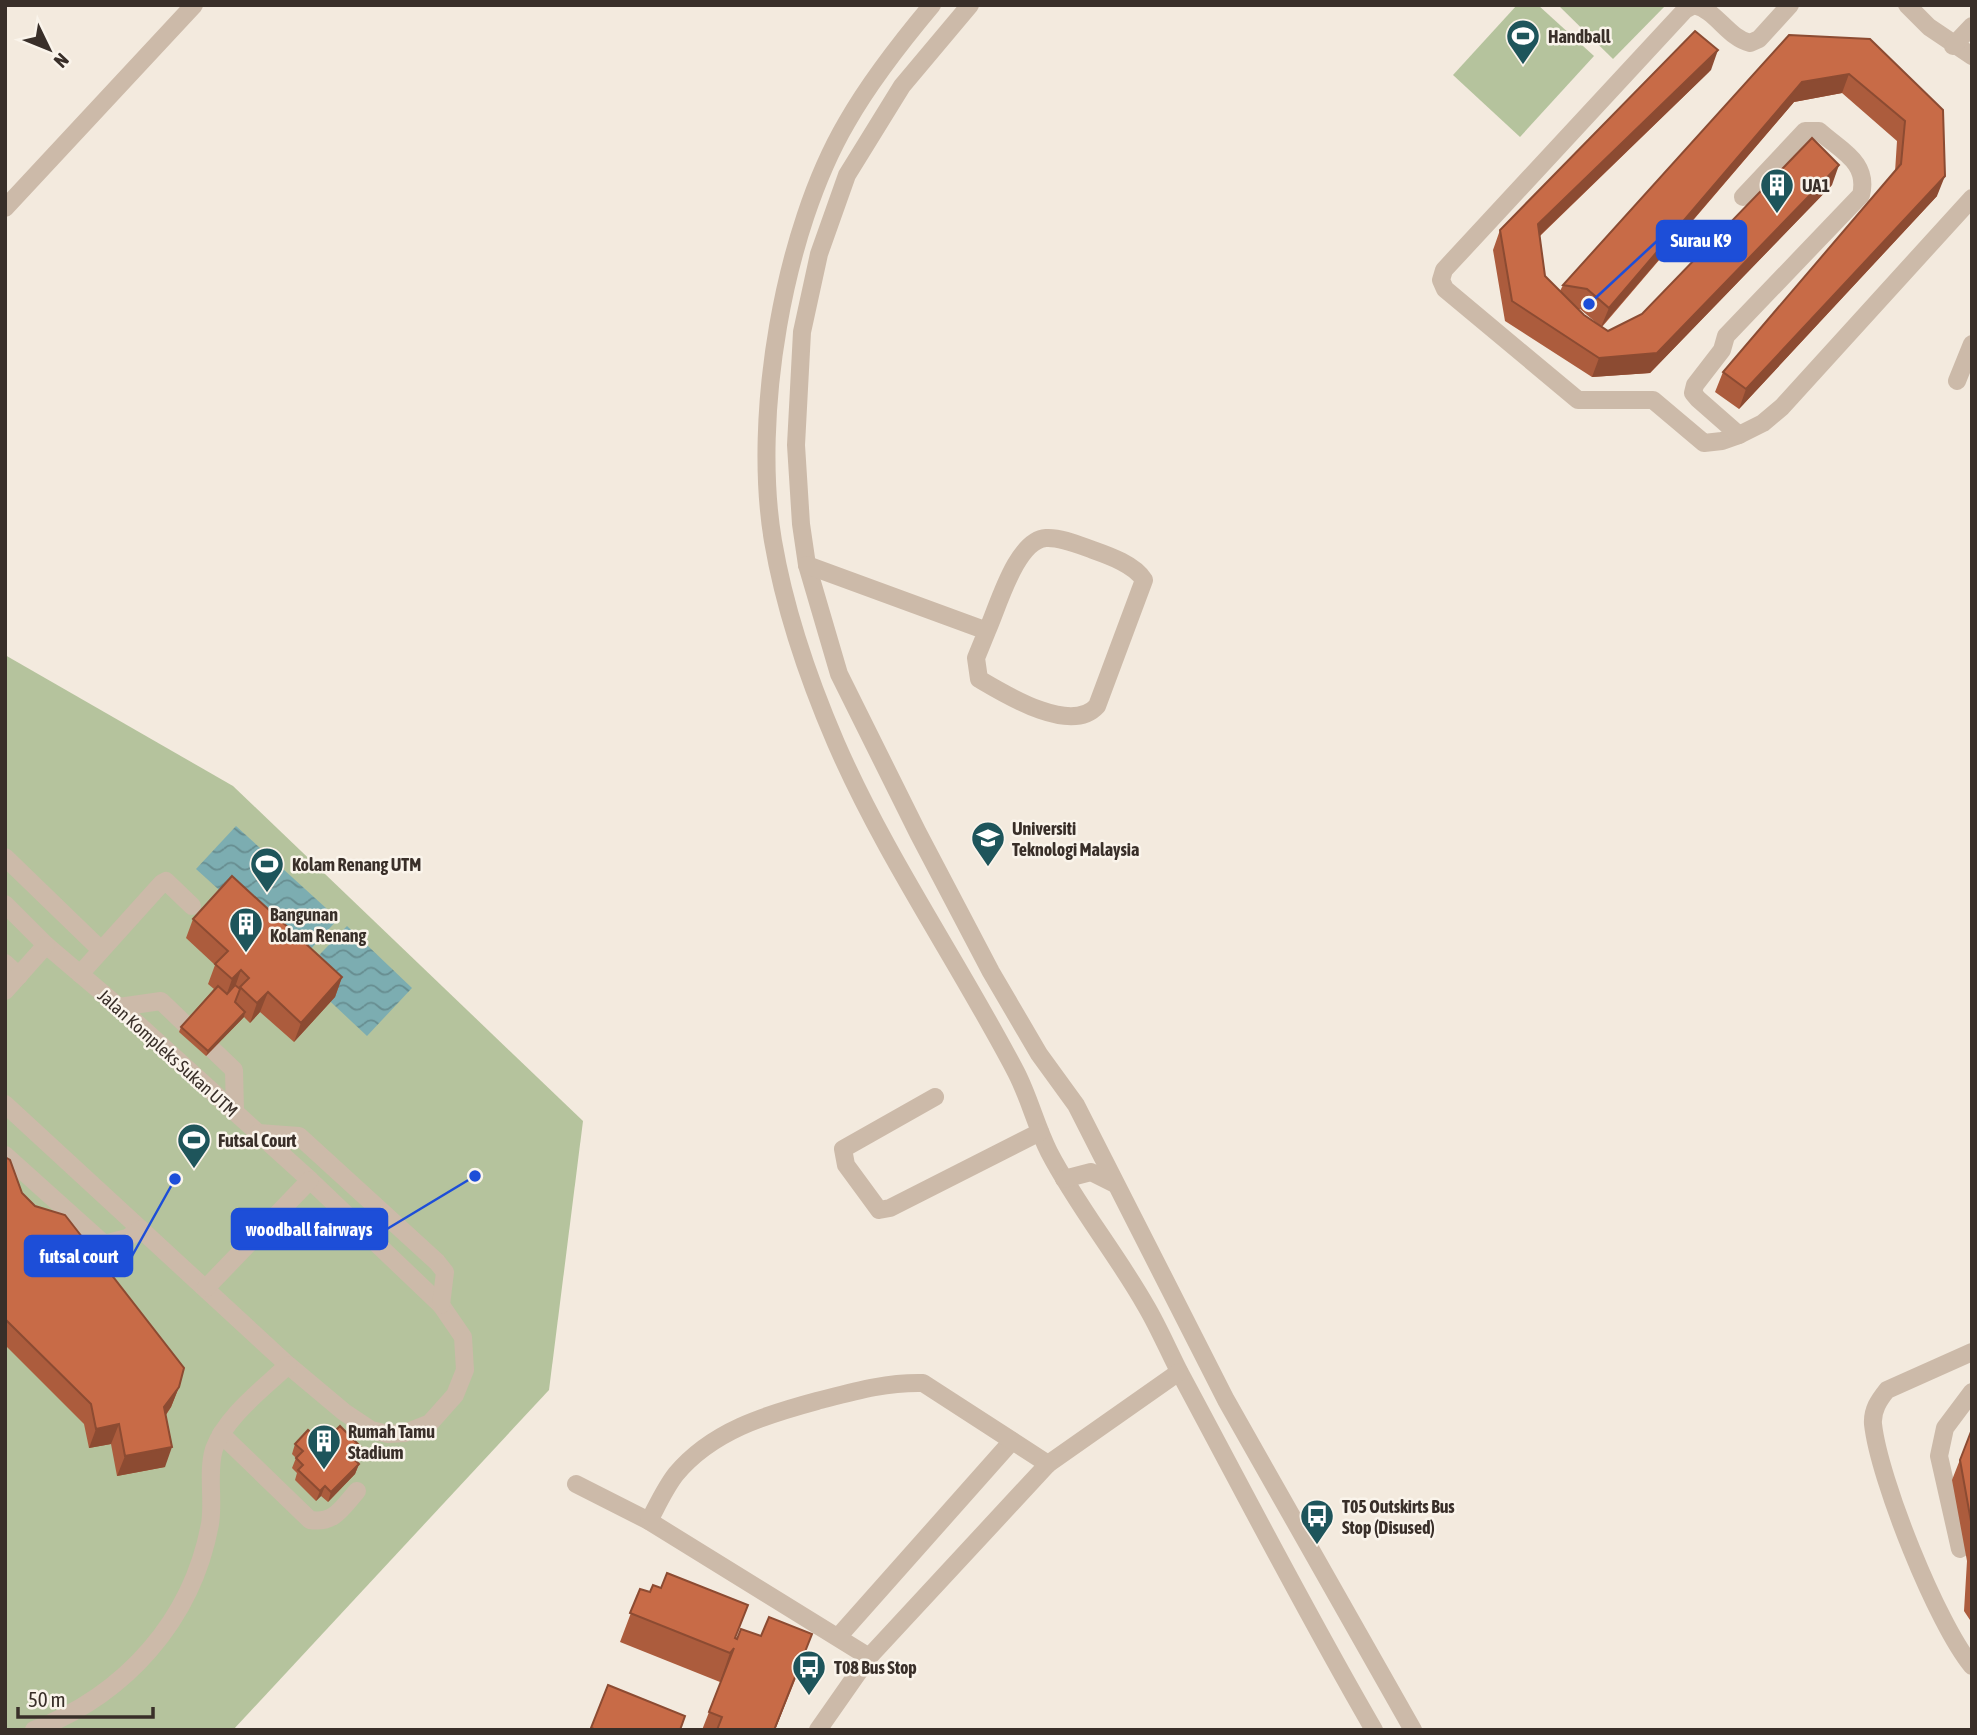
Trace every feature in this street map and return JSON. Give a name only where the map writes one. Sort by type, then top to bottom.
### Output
[{"type":"street","points":[[5,208],[194,5]]},
{"type":"street","points":[[932,5],[895,50],[846,124],[806,211],[780,310],[765,457],[772,536],[793,627],[837,746],[897,866],[946,942],[1019,1078],[1040,1132],[1065,1179],[1146,1306],[1299,1597],[1374,1730]]},
{"type":"street","points":[[970,5],[902,86],[847,175],[819,254],[802,332],[796,445],[801,524],[807,565],[839,674],[991,972],[1039,1054],[1076,1105],[1113,1183],[1226,1400],[1413,1730]]},
{"type":"street","points":[[1790,5],[1759,38],[1750,43],[1740,40],[1704,8],[1694,5],[1685,9],[1444,270],[1441,280],[1445,289],[1578,400],[1653,400],[1704,443],[1722,441],[1763,423],[1782,407],[1972,198]]},
{"type":"street","points":[[1907,5],[1953,46],[1972,56]]},
{"type":"street","points":[[1953,46],[1972,26]]},
{"type":"street","points":[[1739,435],[1698,399],[1693,393],[1695,386],[1722,350],[1726,336],[1861,195],[1864,180],[1860,167],[1819,131],[1805,131],[1743,197]]},
{"type":"street","points":[[1957,381],[1972,344]]},
{"type":"street","points":[[1059,540],[1091,549],[1141,574],[1144,580],[1097,706],[1083,717],[1072,718],[1029,705],[979,679],[976,658],[988,631],[1023,550],[1035,541],[1059,540]]},
{"type":"street","points":[[807,565],[988,631]]},
{"type":"street","points":[[5,857],[101,950]]},
{"type":"street","points":[[80,974],[162,883],[166,881],[192,906]]},
{"type":"street","name":"Jalan Kompleks Sukan UTM","points":[[5,904],[46,946],[235,1111],[441,1305],[460,1330],[466,1356],[465,1370],[455,1395],[430,1423],[405,1433],[388,1434],[371,1430],[314,1388],[141,1228],[7,1111]]},
{"type":"street","points":[[5,991],[46,946]]},
{"type":"street","points":[[5,963],[19,976]]},
{"type":"street","points":[[119,1007],[161,1001],[186,1024]]},
{"type":"street","points":[[212,1049],[234,1070],[235,1111]]},
{"type":"street","points":[[935,1097],[843,1149],[843,1160],[879,1210],[884,1211],[1040,1132]]},
{"type":"street","points":[[258,1133],[299,1136],[437,1262],[445,1272],[441,1305]]},
{"type":"street","points":[[5,1155],[104,1244],[127,1238],[141,1228]]},
{"type":"street","points":[[1065,1179],[1077,1173],[1091,1172],[1113,1183]]},
{"type":"street","points":[[206,1288],[310,1180]]},
{"type":"street","points":[[1971,1355],[1887,1390],[1878,1401],[1873,1423],[1894,1501],[1972,1667]]},
{"type":"street","points":[[34,1730],[89,1704],[111,1688],[143,1660],[170,1623],[188,1592],[205,1544],[213,1498],[214,1451],[221,1434],[288,1365]]},
{"type":"street","points":[[818,1730],[869,1657],[1048,1464],[1180,1372]]},
{"type":"street","points":[[649,1521],[675,1475],[715,1439],[779,1410],[854,1391],[923,1383],[1048,1464]]},
{"type":"street","points":[[1960,1549],[1939,1457],[1945,1428],[1972,1392]]},
{"type":"street","points":[[221,1434],[310,1520],[324,1522],[335,1517],[357,1491]]},
{"type":"street","points":[[838,1637],[1012,1441]]},
{"type":"street","points":[[576,1484],[649,1521],[869,1657]]},
{"type":"green space","name":"Handball","points":[[1517,5],[1538,5],[1594,56],[1520,137],[1453,75]]},
{"type":"green space","points":[[1558,5],[1666,5],[1613,59]]},
{"type":"green space","points":[[5,655],[233,786],[583,1121],[549,1390],[233,1730],[5,1730]]},
{"type":"water","name":"Kolam Renang UTM","points":[[236,826],[338,919],[299,962],[196,869]]},
{"type":"water","name":"Kolam Renang UTM","points":[[347,926],[412,988],[367,1036],[301,974]]},
{"type":"building","name":"UA1","points":[[1695,31],[1718,50],[1538,224],[1545,276],[1584,315],[1608,331],[1642,314],[1812,138],[1839,165],[1657,353],[1599,358],[1512,301],[1500,230]]},
{"type":"building","points":[[1789,35],[1870,39],[1943,110],[1945,176],[1746,389],[1723,372],[1901,164],[1905,121],[1849,74],[1802,82],[1609,308],[1587,289],[1563,285]]},
{"type":"building","name":"Bangunan Kolam Renang","points":[[232,876],[342,977],[301,1023],[268,992],[257,1003],[240,987],[249,978],[241,970],[232,979],[215,964],[228,951],[193,919]]},
{"type":"building","points":[[235,985],[240,989],[235,1002],[245,1012],[208,1051],[181,1027],[218,986],[227,994]]},
{"type":"building","points":[[5,1157],[10,1160],[22,1193],[35,1206],[65,1215],[184,1368],[179,1387],[164,1407],[172,1447],[125,1456],[119,1424],[96,1429],[91,1404],[5,1319]]},
{"type":"building","name":"Rumah Tamu Stadium","points":[[340,1426],[362,1448],[353,1458],[359,1464],[331,1492],[325,1486],[320,1491],[298,1470],[303,1465],[296,1458],[303,1451],[295,1444],[308,1430],[315,1436],[320,1431],[328,1438]]},
{"type":"building","points":[[1972,1429],[1972,1527],[1960,1460]]},
{"type":"building","points":[[667,1573],[748,1605],[735,1638],[737,1639],[741,1629],[761,1636],[769,1617],[812,1634],[774,1730],[717,1730],[722,1717],[709,1712],[734,1648],[730,1653],[630,1613],[640,1589],[650,1592],[653,1585],[661,1588]]},
{"type":"building","points":[[608,1685],[685,1716],[680,1730],[591,1728]]},
{"type":"place","name":"Handball","points":[[1523,66]]},
{"type":"place","name":"UA1","points":[[1777,215]]},
{"type":"place","name":"Surau K9","points":[[1589,304]]},
{"type":"place","name":"Universiti Teknologi Malaysia","points":[[988,868]]},
{"type":"place","name":"Kolam Renang UTM","points":[[267,894]]},
{"type":"place","name":"Bangunan Kolam Renang","points":[[246,954]]},
{"type":"place","name":"Futsal Court","points":[[194,1170]]},
{"type":"place","name":"woodball fairways","points":[[475,1176]]},
{"type":"place","name":"futsal court","points":[[175,1179]]},
{"type":"place","name":"Rumah Tamu Stadium","points":[[324,1471]]},
{"type":"place","name":"T05 Outskirts Bus Stop (Disused)","points":[[1317,1546]]},
{"type":"place","name":"T08 Bus Stop","points":[[809,1697]]}]
